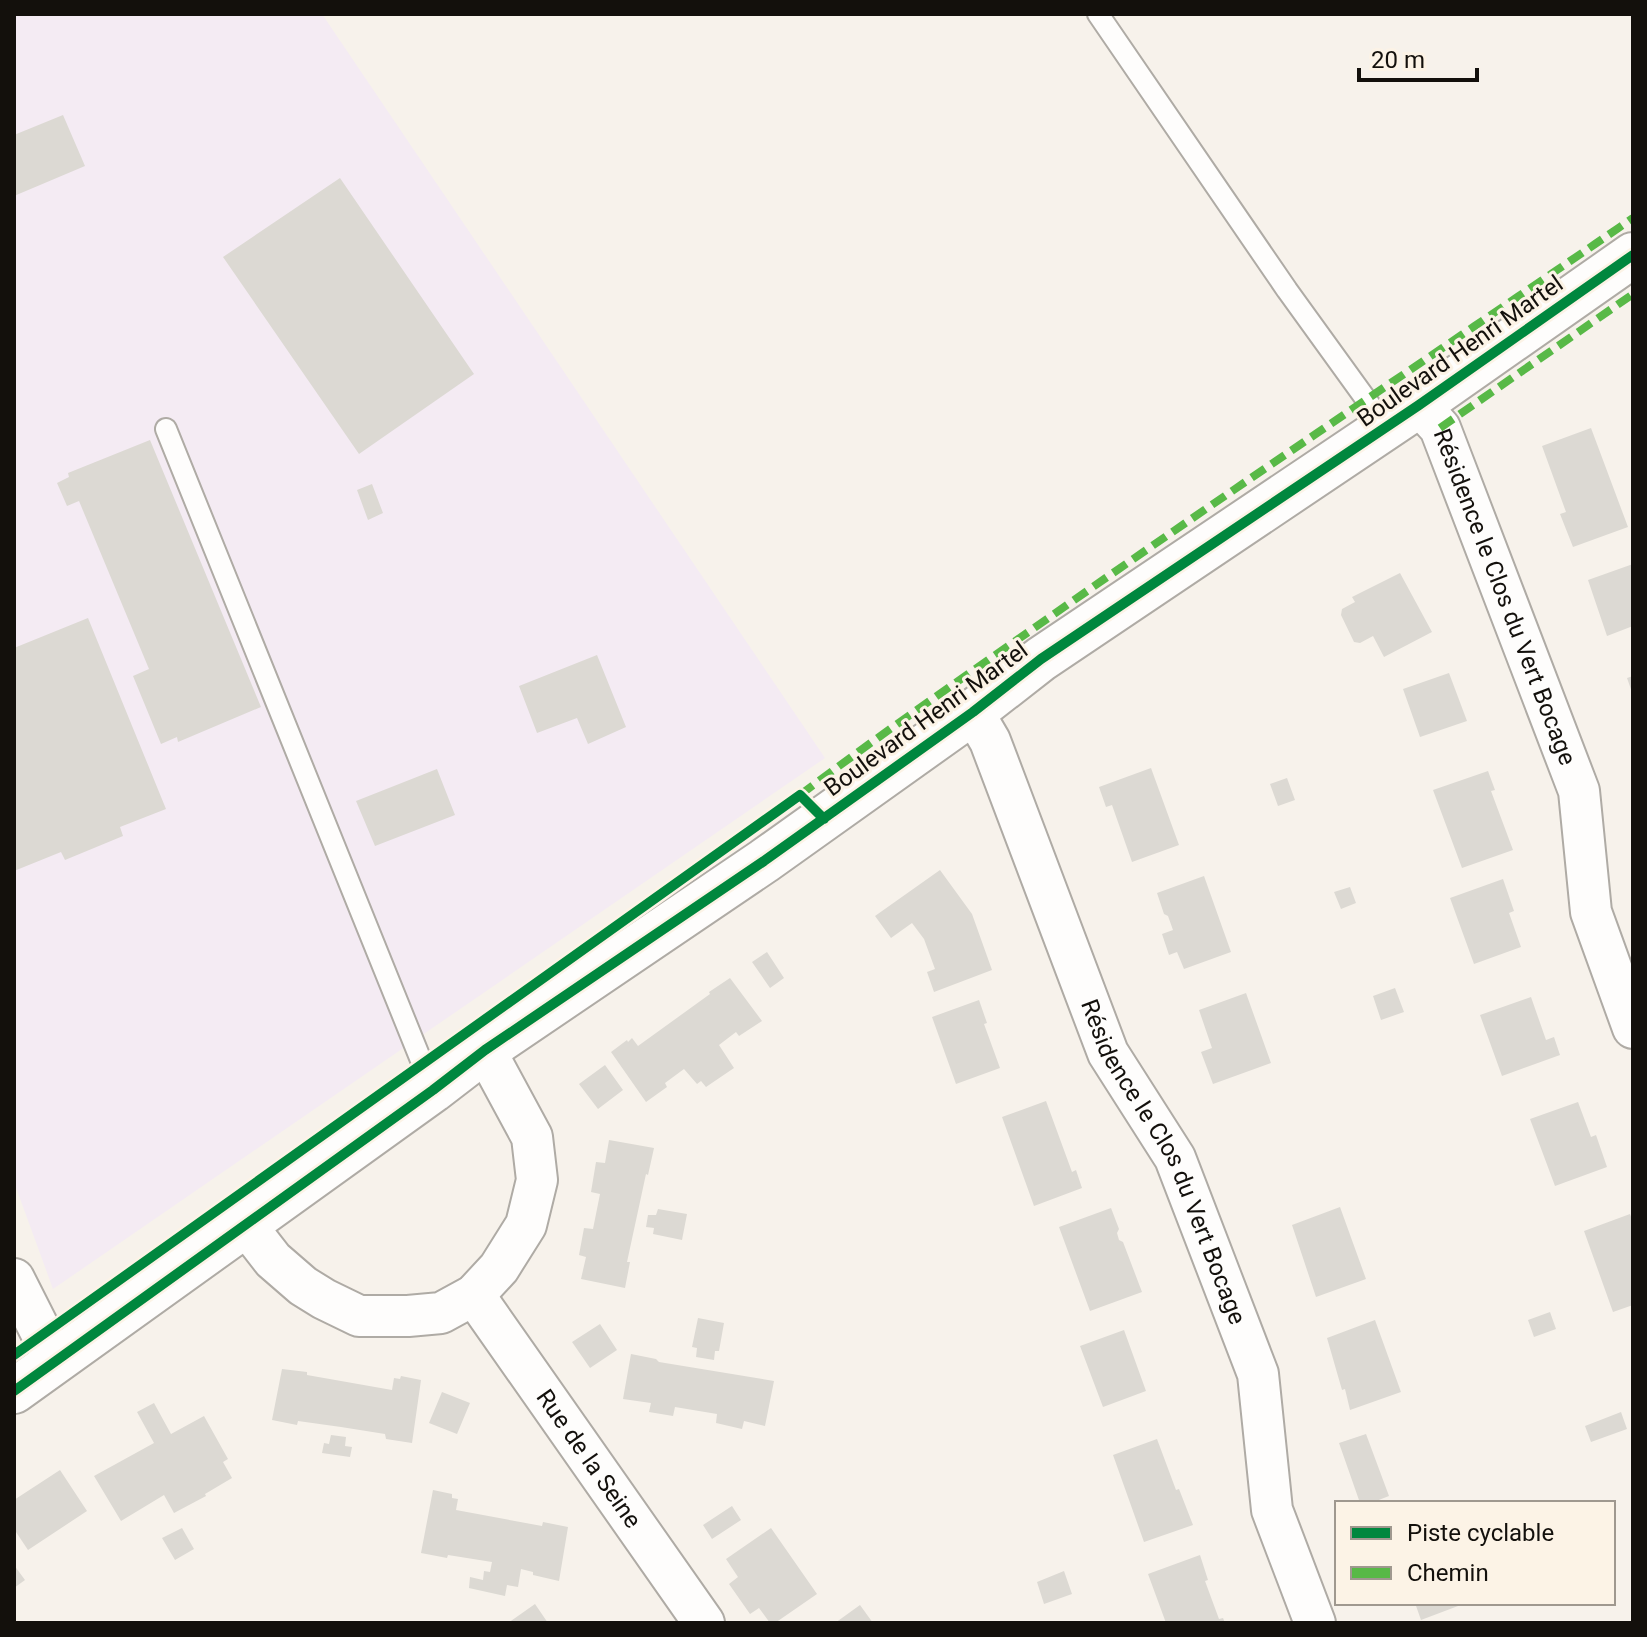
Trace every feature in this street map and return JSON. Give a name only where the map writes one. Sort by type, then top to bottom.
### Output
[{"type":"street","name":"Boulevard Henri Martel","points":[[14,1391],[485,1050],[764,861],[973,712],[1041,659],[1402,416],[1633,255]]},
{"type":"street","name":"Résidence le Clos du Vert Bocage","points":[[1402,416],[1440,428],[1579,791],[1591,912],[1633,1028]]},
{"type":"street","name":"Résidence le Clos du Vert Bocage","points":[[973,712],[990,741],[1108,1053],[1175,1158],[1253,1360],[1258,1374],[1272,1510],[1315,1623]]},
{"type":"street","points":[[245,1224],[273,1260],[303,1286],[359,1316],[441,1313],[474,1295],[499,1268],[526,1225],[537,1180],[532,1137],[485,1050]]},
{"type":"street","points":[[14,1279],[56,1362]]},
{"type":"street","name":"Rue de la Seine","points":[[474,1295],[704,1623]]},
{"type":"lane","points":[[1098,14],[1278,277],[1402,416]]},
{"type":"lane","points":[[166,429],[433,1090]]},
{"type":"shaded area","points":[[14,14],[322,14],[825,758],[53,1289],[14,1182]]},
{"type":"building","points":[[63,115],[85,166],[14,196],[14,135]]},
{"type":"building","points":[[340,178],[474,374],[359,454],[223,257]]},
{"type":"building","points":[[1591,428],[1628,527],[1573,547],[1560,514],[1566,512],[1542,446]]},
{"type":"building","points":[[150,440],[261,707],[178,742],[177,737],[161,744],[133,676],[149,669],[79,501],[67,506],[57,483],[69,477],[68,473]]},
{"type":"building","points":[[372,484],[383,513],[368,520],[357,490]]},
{"type":"building","points":[[1633,564],[1633,626],[1607,636],[1588,580]]},
{"type":"building","points":[[1400,573],[1432,632],[1384,657],[1373,636],[1360,643],[1354,642],[1341,615],[1342,609],[1355,602],[1352,597]]},
{"type":"building","points":[[88,618],[166,809],[120,827],[123,836],[65,860],[61,852],[14,871],[14,648]]},
{"type":"building","points":[[597,655],[626,727],[588,744],[577,718],[537,733],[519,686]]},
{"type":"building","points":[[1449,673],[1467,721],[1420,737],[1403,689]]},
{"type":"building","points":[[1633,676],[1633,695],[1627,678]]},
{"type":"building","points":[[1151,768],[1179,845],[1132,862],[1112,805],[1106,807],[1099,787]]},
{"type":"building","points":[[437,769],[455,815],[375,846],[356,801]]},
{"type":"building","points":[[1488,771],[1495,790],[1491,791],[1513,850],[1462,868],[1433,790]]},
{"type":"building","points":[[1287,778],[1295,800],[1278,806],[1270,784]]},
{"type":"building","points":[[940,870],[972,914],[992,970],[934,992],[927,972],[935,969],[924,939],[912,923],[891,938],[875,916]]},
{"type":"building","points":[[1204,876],[1231,952],[1184,969],[1177,952],[1169,955],[1162,934],[1173,930],[1157,893]]},
{"type":"building","points":[[1503,879],[1514,911],[1509,913],[1521,947],[1474,964],[1450,898]]},
{"type":"building","points":[[1350,887],[1356,903],[1341,909],[1334,892]]},
{"type":"building","points":[[767,952],[784,978],[770,988],[752,962]]},
{"type":"building","points":[[730,978],[762,1021],[739,1036],[736,1032],[719,1045],[734,1068],[706,1087],[701,1081],[697,1084],[684,1069],[665,1083],[667,1087],[646,1102],[611,1052],[632,1038],[638,1046]]},
{"type":"building","points":[[1395,988],[1404,1012],[1381,1020],[1373,996]]},
{"type":"building","points":[[1246,993],[1271,1063],[1213,1084],[1201,1052],[1212,1048],[1199,1010]]},
{"type":"building","points":[[1531,997],[1546,1040],[1554,1037],[1560,1055],[1502,1076],[1480,1015]]},
{"type":"building","points":[[979,1000],[1000,1068],[956,1084],[932,1017]]},
{"type":"building","points":[[605,1065],[623,1090],[598,1109],[579,1084]]},
{"type":"building","points":[[1046,1101],[1072,1172],[1076,1170],[1082,1188],[1034,1206],[1002,1117]]},
{"type":"building","points":[[1578,1102],[1591,1137],[1596,1135],[1607,1167],[1555,1186],[1530,1119]]},
{"type":"building","points":[[609,1140],[654,1148],[627,1262],[630,1262],[625,1288],[581,1279],[586,1257],[579,1255],[584,1228],[593,1229],[600,1194],[591,1192],[596,1162],[605,1163]]},
{"type":"building","points":[[1340,1207],[1366,1279],[1316,1297],[1292,1225]]},
{"type":"building","points":[[1111,1208],[1119,1229],[1119,1240],[1123,1242],[1142,1292],[1090,1311],[1059,1227]]},
{"type":"building","points":[[658,1209],[687,1214],[682,1240],[653,1234],[654,1228],[646,1227],[648,1215],[656,1215]]},
{"type":"building","points":[[1630,1214],[1633,1222],[1633,1305],[1613,1312],[1584,1231]]},
{"type":"building","points":[[1550,1312],[1556,1329],[1534,1337],[1528,1320]]},
{"type":"building","points":[[698,1318],[724,1323],[719,1351],[715,1351],[714,1360],[696,1357],[697,1348],[692,1347]]},
{"type":"building","points":[[1375,1320],[1401,1392],[1350,1410],[1327,1338]]},
{"type":"building","points":[[600,1324],[617,1350],[590,1368],[572,1342]]},
{"type":"building","points":[[1124,1330],[1146,1391],[1103,1407],[1080,1346]]},
{"type":"building","points":[[631,1354],[659,1362],[774,1381],[765,1426],[744,1421],[742,1429],[716,1423],[717,1414],[675,1407],[673,1416],[649,1412],[651,1403],[623,1399]]},
{"type":"building","points":[[282,1369],[392,1390],[394,1378],[400,1379],[401,1376],[421,1380],[412,1443],[386,1439],[385,1434],[272,1420]]},
{"type":"building","points":[[442,1392],[470,1403],[457,1434],[429,1423]]},
{"type":"building","points":[[154,1403],[171,1434],[204,1416],[228,1459],[223,1462],[232,1478],[174,1513],[164,1495],[121,1521],[94,1476],[154,1443],[137,1412]]},
{"type":"building","points":[[1621,1412],[1627,1429],[1591,1442],[1585,1426]]},
{"type":"building","points":[[1366,1434],[1389,1496],[1376,1501],[1359,1501],[1339,1443]]},
{"type":"building","points":[[331,1435],[346,1437],[345,1446],[352,1447],[350,1457],[322,1453],[324,1443],[329,1444]]},
{"type":"building","points":[[1157,1439],[1193,1525],[1144,1542],[1113,1455]]},
{"type":"building","points":[[60,1470],[87,1511],[28,1550],[14,1529],[14,1500]]},
{"type":"building","points":[[433,1490],[452,1494],[452,1498],[458,1499],[456,1510],[542,1526],[543,1522],[568,1527],[559,1581],[521,1569],[518,1587],[507,1585],[505,1596],[469,1588],[470,1577],[483,1580],[484,1571],[490,1572],[492,1562],[421,1553]]},
{"type":"building","points":[[732,1506],[741,1520],[712,1539],[703,1525]]},
{"type":"building","points":[[182,1528],[194,1549],[175,1560],[162,1538]]},
{"type":"building","points":[[771,1528],[817,1594],[775,1623],[770,1623],[759,1608],[750,1614],[729,1584],[738,1577],[726,1559]]},
{"type":"building","points":[[1200,1555],[1208,1580],[1205,1581],[1219,1619],[1223,1618],[1225,1623],[1166,1623],[1148,1574]]},
{"type":"building","points":[[14,1565],[25,1580],[14,1588]]},
{"type":"building","points":[[1064,1571],[1072,1594],[1044,1604],[1037,1582]]},
{"type":"building","points":[[535,1604],[548,1623],[508,1623]]},
{"type":"building","points":[[860,1605],[873,1623],[835,1623]]},
{"type":"building","points":[[1416,1605],[1461,1605],[1421,1620]]},
{"type":"marked path","points":[[800,795],[1120,568],[1633,218]]},
{"type":"marked path","points":[[1440,428],[1633,294]]},
{"type":"cycle path","points":[[14,1391],[485,1050],[764,861],[973,712],[1041,659],[1419,405],[1633,255]]},
{"type":"cycle path","points":[[14,1355],[800,795],[824,819]]}]
